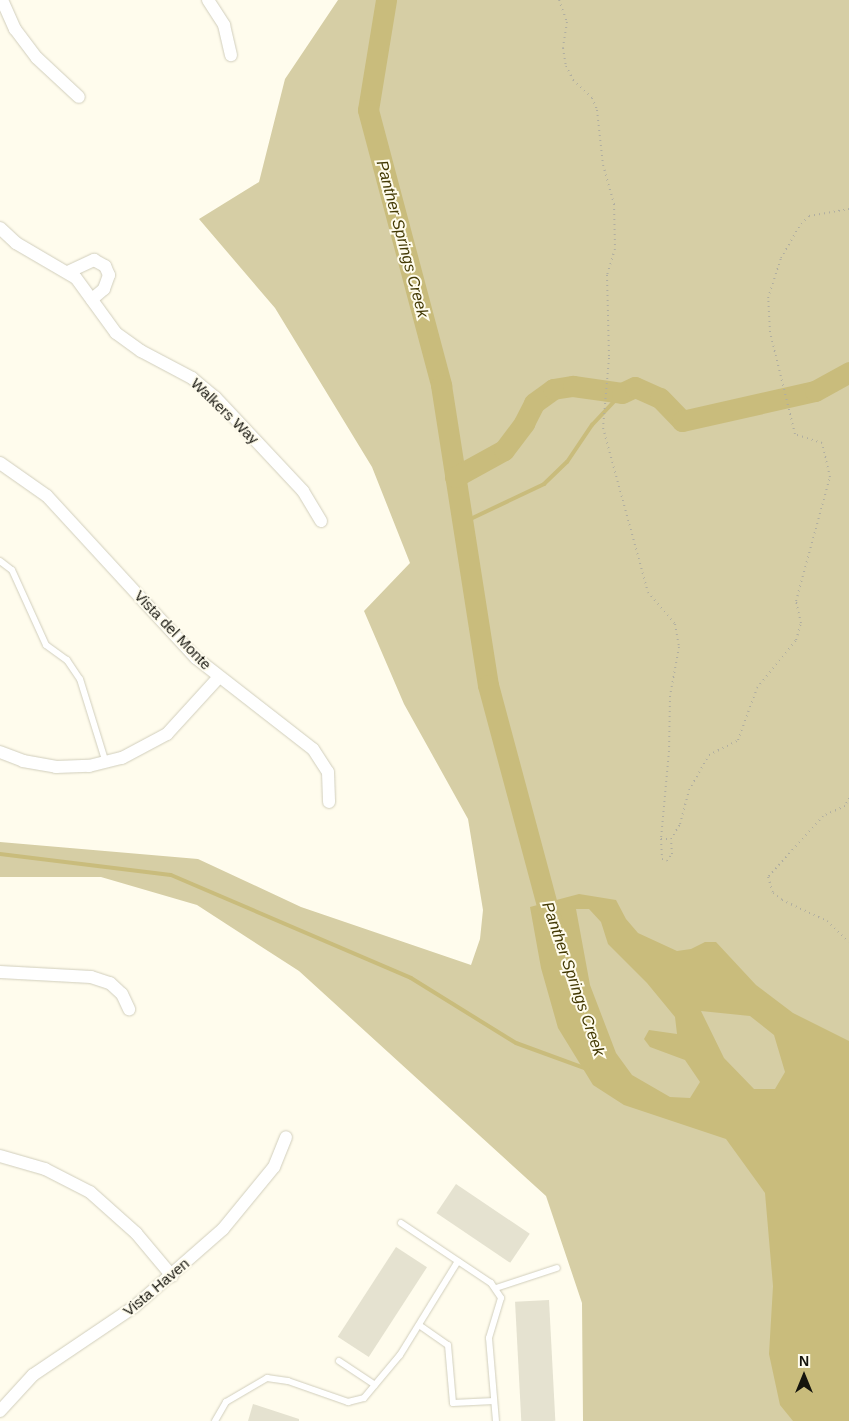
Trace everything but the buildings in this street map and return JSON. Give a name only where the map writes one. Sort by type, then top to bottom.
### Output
[{"type":"street","points":[[2,0],[15,29],[37,58],[79,97]]},
{"type":"street","points":[[208,0],[224,25],[231,55]]},
{"type":"street","name":"Walkers Way","points":[[0,228],[16,243],[68,272],[92,299],[116,333],[141,351],[192,378],[215,397],[304,491],[320,521]]},
{"type":"street","points":[[68,272],[94,260],[105,266],[109,275],[104,289],[92,299]]},
{"type":"street","name":"Vista del Monte","points":[[0,463],[47,496],[196,658],[219,678],[313,749],[328,772],[329,802]]},
{"type":"street","points":[[0,752],[23,761],[56,767],[106,763],[138,752],[166,734],[219,678]]},
{"type":"street","points":[[0,972],[91,977],[110,983],[122,994],[129,1009]]},
{"type":"street","name":"Vista Haven","points":[[0,1411],[33,1375],[112,1324],[172,1276],[223,1228],[274,1167],[286,1137]]},
{"type":"street","points":[[0,1156],[45,1169],[90,1192],[130,1227],[172,1276]]},
{"type":"lane","points":[[0,561],[12,570],[46,645],[67,660],[80,679],[106,763]]},
{"type":"lane","points":[[400,1223],[496,1288],[501,1298],[500,1308],[490,1338],[496,1421]]},
{"type":"lane","points":[[215,1421],[226,1402],[267,1378],[288,1381],[354,1403],[364,1398],[400,1355],[458,1262]]},
{"type":"lane","points":[[496,1288],[558,1268]]},
{"type":"lane","points":[[419,1325],[448,1345],[453,1403],[494,1401]]},
{"type":"lane","points":[[339,1361],[375,1385]]},
{"type":"path","points":[[559,0],[568,22],[563,48],[566,66],[573,80],[592,98],[597,110],[603,165],[614,204],[615,249],[607,275],[609,358],[604,398],[603,428],[632,542],[648,592],[675,624],[679,647],[670,696],[669,751],[661,839],[662,859],[667,861],[672,854],[671,839],[683,819],[690,790],[705,761],[714,751],[738,740],[757,688],[796,640],[801,623],[796,601],[830,477],[822,443],[795,434],[781,387],[770,332],[768,298],[781,258],[809,216],[849,209]]},
{"type":"path","points":[[849,798],[845,806],[823,816],[768,877],[773,893],[782,900],[827,921],[849,942]]},
{"type":"path","points":[[661,839],[671,839]]},
{"type":"shaded area","points":[[338,0],[849,0],[849,1421],[583,1421],[582,1303],[546,1196],[299,971],[197,905],[101,877],[0,877],[0,842],[198,859],[301,907],[471,965],[480,939],[483,910],[468,819],[404,704],[364,611],[410,563],[372,467],[275,308],[199,219],[259,182],[285,79]]},
{"type":"water","points":[[579,894],[616,900],[626,919],[638,933],[677,951],[691,949],[705,942],[716,942],[756,985],[793,1013],[849,1041],[849,1421],[793,1421],[780,1405],[769,1354],[773,1286],[765,1193],[726,1139],[624,1105],[593,1085],[558,1028],[541,968],[530,907]],"holes":[[[576,909],[589,909],[601,922],[608,944],[647,983],[675,1017],[677,1034],[649,1030],[644,1039],[650,1047],[685,1060],[700,1082],[690,1098],[670,1097],[632,1075],[616,1053],[590,985]],[[701,1011],[750,1016],[774,1035],[785,1072],[775,1089],[754,1089],[724,1058]]]},
{"type":"waterway","name":"Panther Springs Creek","points":[[386,0],[368,110],[441,385],[488,685],[554,931]]},
{"type":"waterway","name":"Panther Springs Creek","points":[[455,477],[504,450],[524,423],[534,403],[553,389],[573,386],[622,393],[635,387],[660,398],[682,421],[815,391],[849,372]]},
{"type":"waterway","name":"Panther Springs Creek","points":[[462,523],[544,484],[567,462],[592,425],[622,393]]},
{"type":"waterway","points":[[0,854],[171,875],[411,978],[516,1043],[587,1069]]}]
